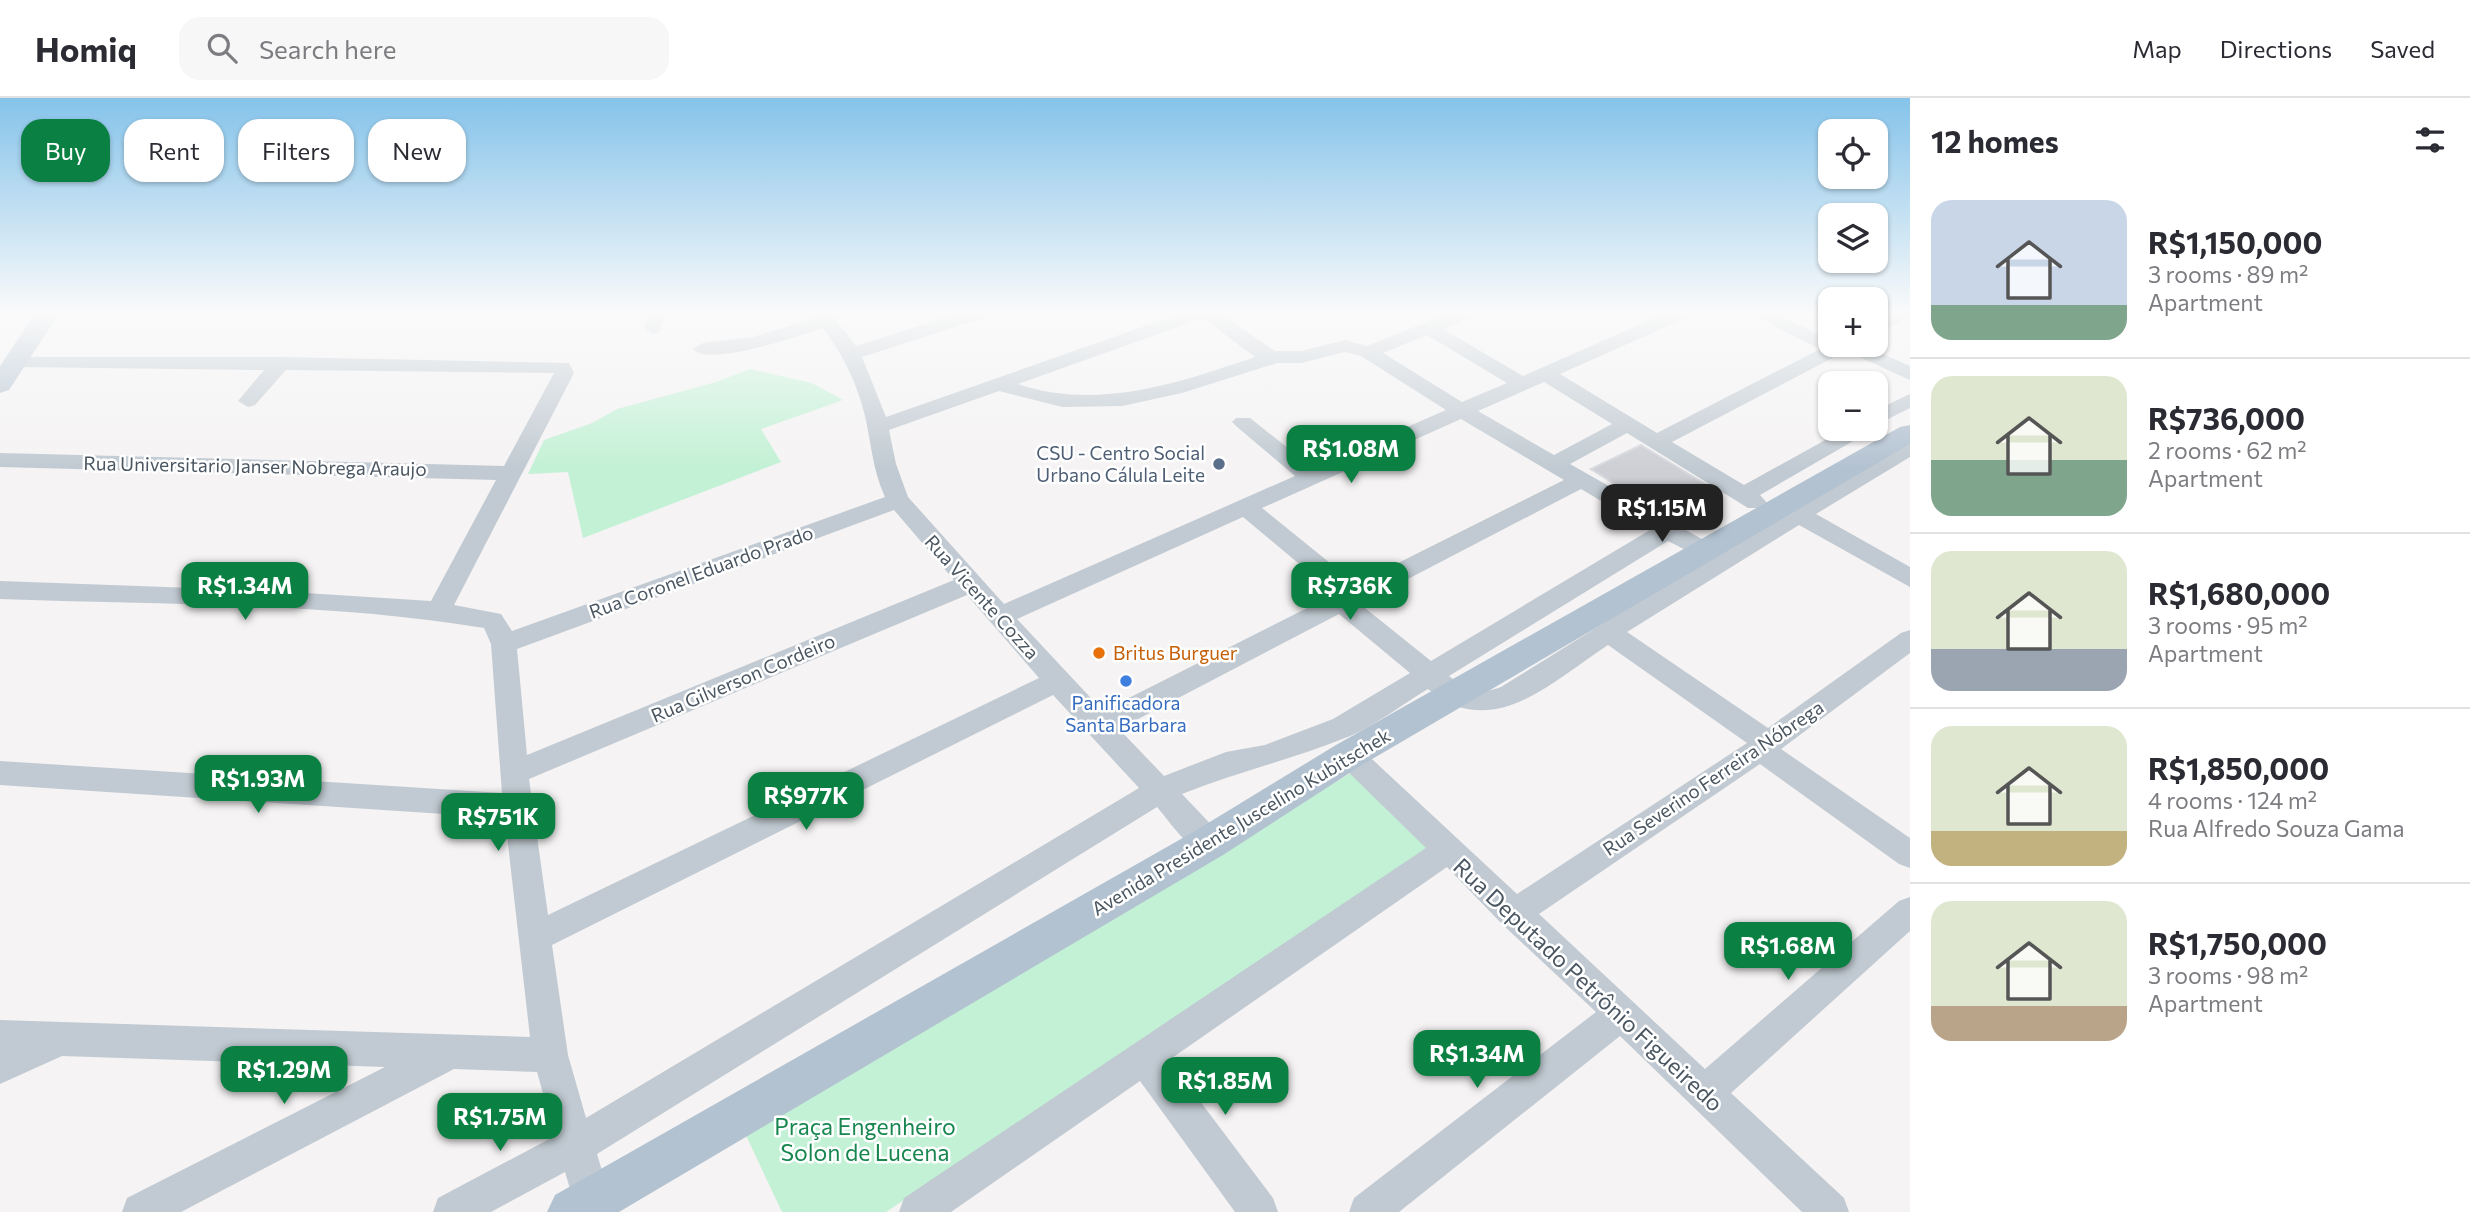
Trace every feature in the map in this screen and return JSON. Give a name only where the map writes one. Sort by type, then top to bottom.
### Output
[{"type":"main road","points":[[0,384],[13,364]]},
{"type":"main road","name":"Avenida Presidente Juscelino Kubitschek","points":[[582,1206],[1209,843],[1349,755],[1454,695],[1575,640],[1604,623],[1676,578],[1706,552],[1863,467],[1906,414]]},
{"type":"street","points":[[248,401],[280,364]]},
{"type":"street","points":[[414,364],[550,365],[562,367],[564,373],[438,611]]},
{"type":"street","name":"Rua Vicente Cozza","points":[[855,364],[868,392],[885,475],[898,500],[1057,681],[1209,843]]},
{"type":"street","points":[[877,427],[1056,364]]},
{"type":"street","points":[[999,384],[1045,398],[1100,402],[1219,376],[1254,364]]},
{"type":"street","points":[[1387,364],[1462,411],[1706,552]]},
{"type":"street","points":[[1500,364],[1523,384]]},
{"type":"street","points":[[1000,616],[1566,364]]},
{"type":"street","points":[[1657,441],[1807,364]]},
{"type":"street","points":[[1886,364],[1910,374]]},
{"type":"street","points":[[1545,373],[1744,495],[1785,511],[1910,578]]},
{"type":"street","points":[[1888,417],[1906,414]]},
{"type":"street","points":[[1243,422],[1312,479]]},
{"type":"street","points":[[1553,464],[1628,424]]},
{"type":"street","points":[[1744,495],[1839,441]]},
{"type":"street","points":[[1817,454],[1863,467],[1910,448]]},
{"type":"street","name":"Rua Universitario Janser Nobrega Araujo","points":[[0,460],[510,472]]},
{"type":"street","points":[[1099,726],[1581,480]]},
{"type":"street","name":"Rua Coronel Eduardo Prado","points":[[504,645],[898,500]]},
{"type":"street","points":[[1247,508],[1454,695]]},
{"type":"street","points":[[1633,552],[1676,578],[1785,511]]},
{"type":"street","points":[[452,1212],[575,1146],[1160,790],[1226,764],[1268,756],[1343,727],[1668,530]]},
{"type":"street","name":"Rua Gilverson Cordeiro","points":[[514,773],[971,583]]},
{"type":"street","points":[[0,590],[274,600],[438,611],[492,620],[499,629],[504,645],[514,773],[533,939],[550,1055],[575,1146],[582,1206]]},
{"type":"street","points":[[1568,590],[1604,623],[1910,855]]},
{"type":"street","name":"Rua Severino Ferreira Nóbrega","points":[[1513,914],[1764,746],[1910,640]]},
{"type":"street","points":[[533,939],[1057,681]]},
{"type":"street","name":"Rua Deputado Petrônio Figueiredo","points":[[1349,755],[1446,851],[1830,1212]]},
{"type":"street","points":[[0,773],[519,806]]},
{"type":"street","points":[[918,1212],[1446,851]]},
{"type":"street","points":[[1703,1094],[1910,911]]},
{"type":"street","points":[[1368,1212],[1621,1014]]},
{"type":"street","points":[[0,1037],[550,1055]]},
{"type":"street","points":[[0,1066],[60,1039]]},
{"type":"street","points":[[141,1212],[453,1052]]},
{"type":"street","points":[[1144,1056],[1259,1212]]},
{"type":"green space","points":[[750,369],[812,383],[843,400],[761,429],[781,462],[583,538],[568,472],[528,474],[544,440],[592,423],[617,409],[716,382]]},
{"type":"green space","name":"Praça Engenheiro Solon de Lucena","points":[[1351,773],[1433,846],[886,1212],[782,1212],[743,1129]]},
{"type":"building","points":[[1641,445],[1705,484],[1656,510],[1591,469]]},
{"type":"place","name":"CSU - Centro Social Urbano Cálula Leite","points":[[1219,464]]},
{"type":"place","name":"Britus Burguer","points":[[1099,653]]},
{"type":"place","name":"Panificadora Santa Barbara","points":[[1126,681]]}]
